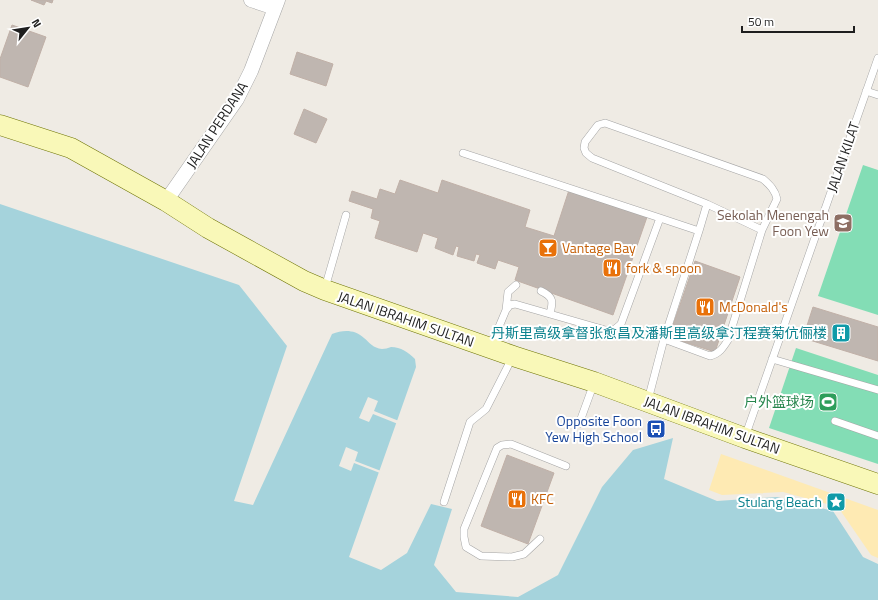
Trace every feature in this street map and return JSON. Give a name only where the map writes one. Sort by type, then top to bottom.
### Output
[{"type":"street","points":[[252,0],[276,4]]},
{"type":"street","name":"JALAN PERDANA","points":[[166,201],[237,99],[252,71],[276,4]]},
{"type":"street","name":"JALAN IBRAHIM SULTAN","points":[[0,125],[71,148],[166,201],[208,228],[304,281],[325,290],[513,356],[594,382],[647,403],[878,484]]},
{"type":"lane","name":"JALAN KILAT","points":[[745,438],[878,58]]},
{"type":"lane","points":[[866,92],[878,95]]},
{"type":"lane","points":[[664,339],[710,356],[716,355],[722,349],[728,340],[762,230],[777,199],[776,194],[763,180],[605,123],[598,125],[585,142],[584,148],[586,153],[592,158],[707,204],[762,230]]},
{"type":"lane","points":[[463,153],[699,231]]},
{"type":"lane","points":[[647,403],[664,339],[707,204]]},
{"type":"lane","points":[[325,290],[346,215]]},
{"type":"lane","points":[[490,348],[506,310],[510,305],[515,304],[609,331],[615,329],[621,324],[660,218]]},
{"type":"lane","points":[[506,310],[508,292],[516,285]]},
{"type":"lane","points":[[541,291],[549,295],[552,300],[550,314]]},
{"type":"lane","points":[[444,502],[470,422],[486,409],[513,356]]},
{"type":"lane","points":[[772,359],[878,390]]},
{"type":"lane","points":[[579,424],[594,382]]},
{"type":"lane","points":[[835,421],[878,436]]},
{"type":"lane","points":[[540,539],[524,554],[512,557],[494,558],[481,556],[466,547],[464,529],[497,448],[502,445],[511,444],[566,466]]},
{"type":"sand","name":"Stulang Beach","points":[[721,454],[878,510],[878,558],[871,555],[838,507],[783,492],[722,495],[709,490]]},
{"type":"green space","points":[[863,165],[878,170],[878,315],[818,296]]},
{"type":"green space","name":"户外篮球场","points":[[796,348],[878,375],[878,464],[769,428]]},
{"type":"water","points":[[0,204],[239,285],[287,346],[234,501],[253,505],[332,334],[344,331],[356,333],[376,348],[398,348],[407,352],[415,359],[416,367],[349,557],[381,570],[407,553],[431,504],[452,509],[434,565],[456,592],[518,597],[558,575],[602,487],[633,450],[673,438],[664,479],[717,501],[777,497],[833,511],[863,557],[878,564],[878,600],[0,600]]},
{"type":"pier","points":[[368,397],[378,401],[374,411],[399,421],[398,424],[373,414],[369,422],[359,418]]},
{"type":"pier","points":[[346,447],[358,452],[355,461],[381,471],[380,473],[354,463],[351,471],[339,466]]},
{"type":"building","points":[[31,0],[53,0],[52,3],[46,1],[44,5]]},
{"type":"building","points":[[12,25],[46,37],[28,87],[0,77],[0,59]]},
{"type":"building","points":[[297,52],[333,64],[326,86],[290,74]]},
{"type":"building","points":[[304,109],[327,119],[316,143],[294,134]]},
{"type":"building","name":"Vantage Bay","points":[[400,180],[438,193],[442,180],[530,210],[525,227],[554,236],[569,190],[647,217],[613,315],[515,280],[519,267],[498,260],[495,269],[477,263],[480,255],[476,254],[474,261],[457,256],[459,247],[456,246],[453,255],[435,248],[438,238],[423,233],[417,252],[375,238],[380,221],[371,218],[373,209],[349,201],[352,191],[377,199],[380,189],[395,194]]},
{"type":"building","name":"McDonald's","points":[[695,261],[740,277],[715,352],[669,337]]},
{"type":"building","name":"丹斯里高级拿督张愈昌及潘斯里高级拿汀程赛菊伉俪楼","points":[[813,307],[878,327],[878,361],[803,338]]},
{"type":"building","name":"KFC","points":[[507,455],[554,473],[528,544],[481,526]]},
{"type":"place","name":"Sekolah Menengah Foon Yew","points":[[843,223]]},
{"type":"place","name":"Vantage Bay","points":[[548,248]]},
{"type":"place","name":"fork & spoon","points":[[612,268]]},
{"type":"place","name":"McDonald's","points":[[705,307]]},
{"type":"place","name":"丹斯里高级拿督张愈昌及潘斯里高级拿汀程赛菊伉俪楼","points":[[841,333]]},
{"type":"place","name":"户外篮球场","points":[[828,402]]},
{"type":"place","name":"Opposite Foon Yew High School","points":[[656,429]]},
{"type":"place","name":"KFC","points":[[517,499]]},
{"type":"place","name":"Stulang Beach","points":[[836,502]]}]
